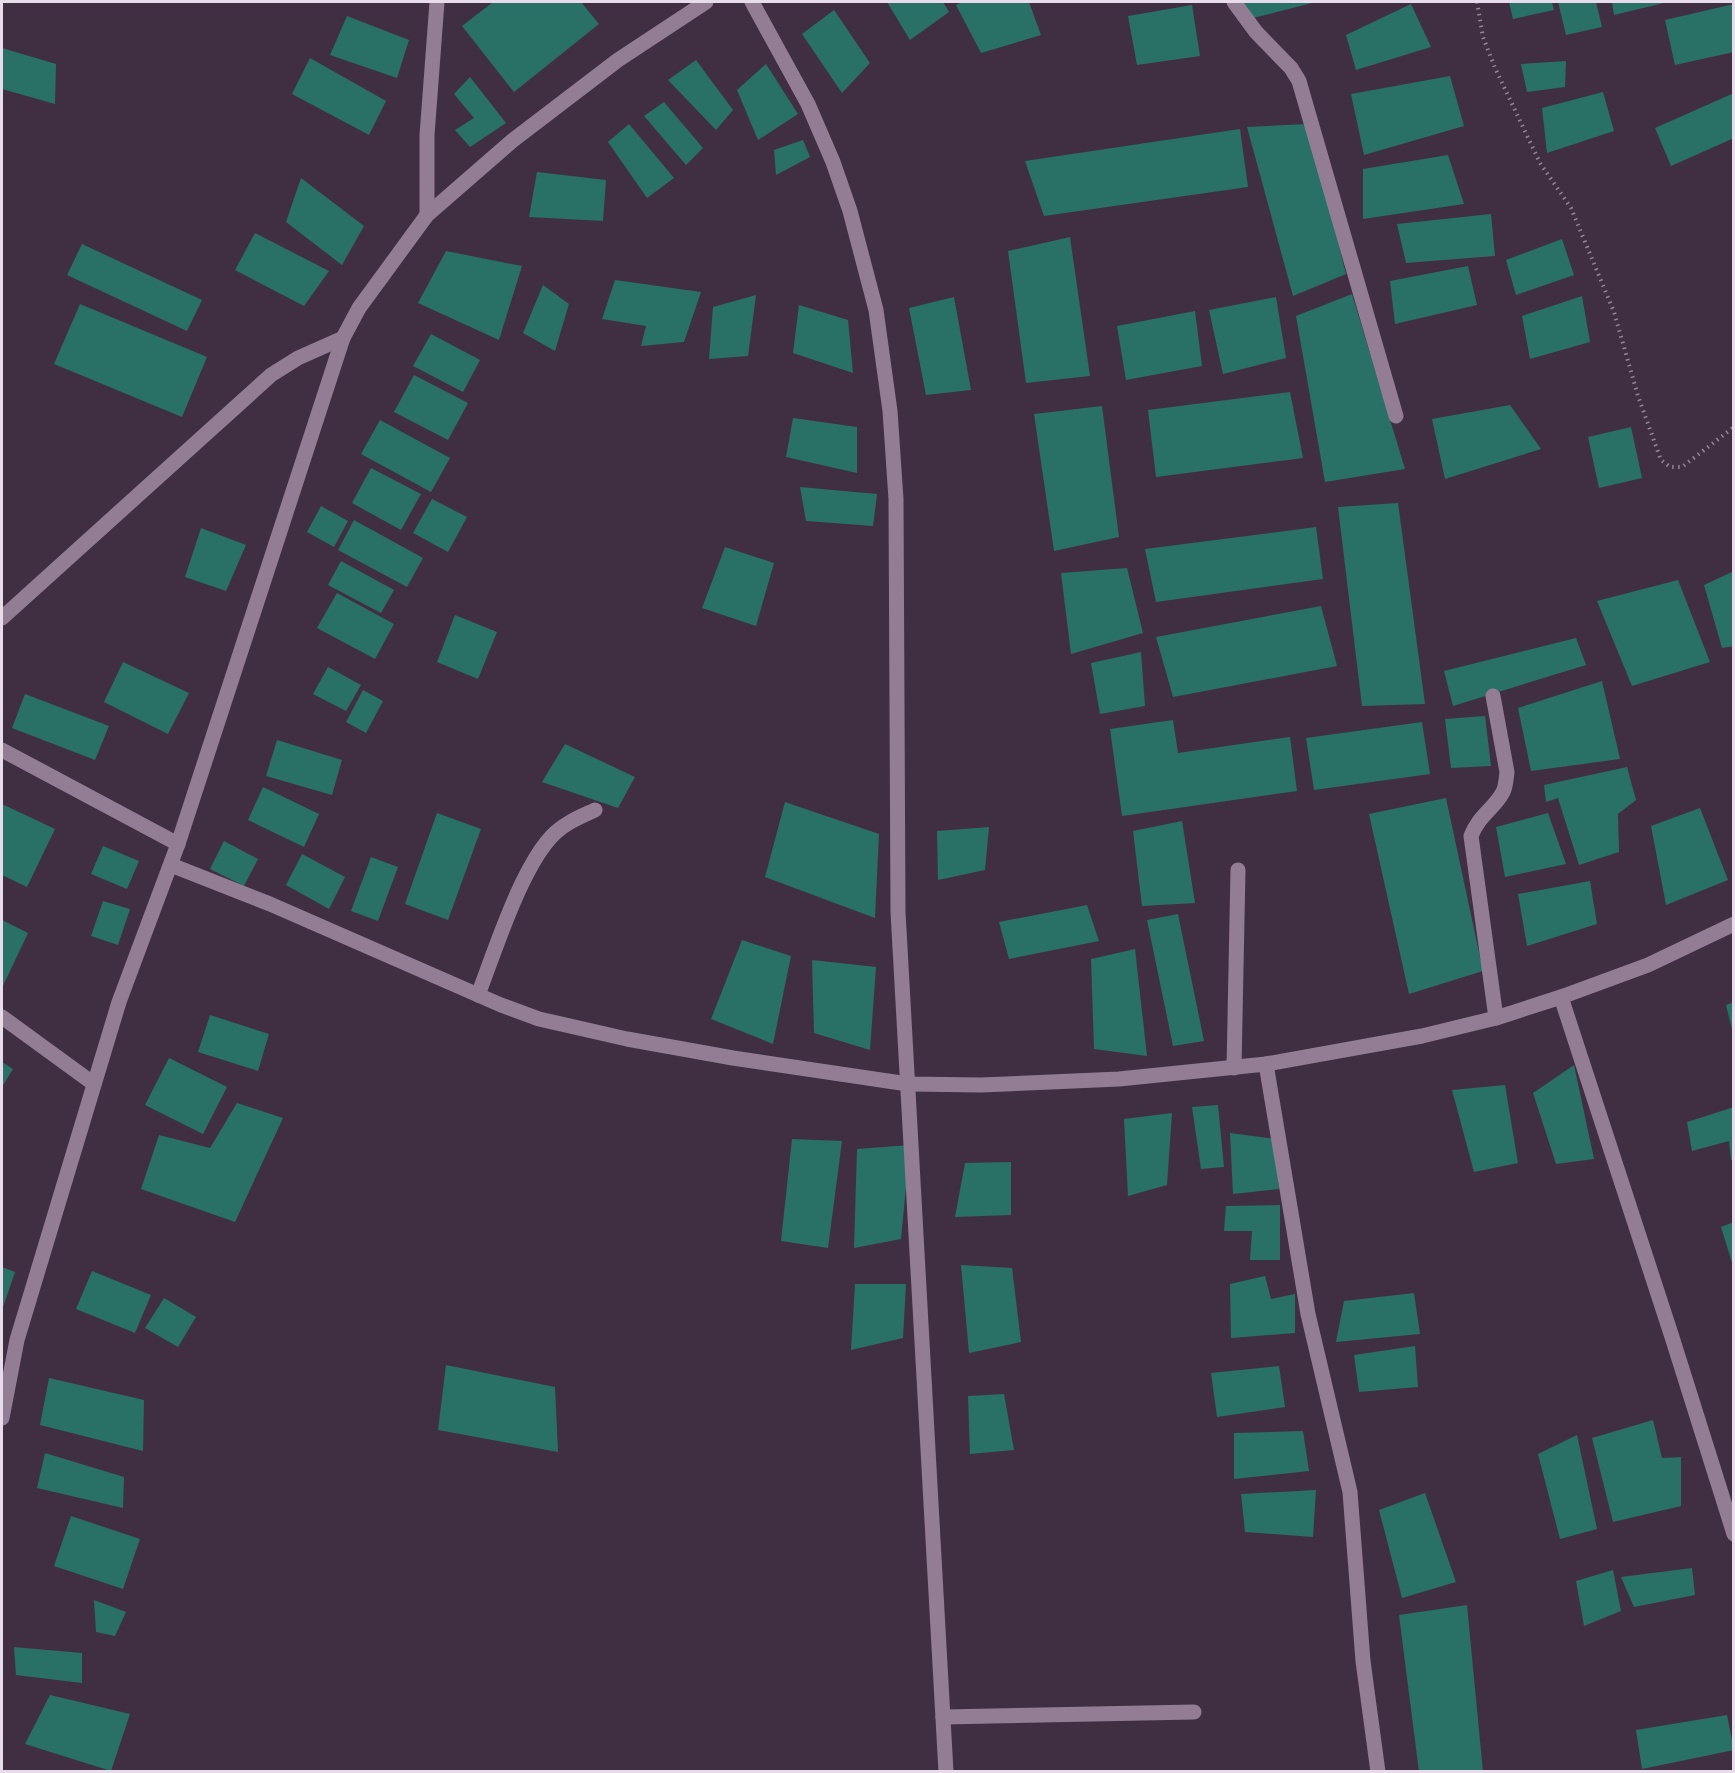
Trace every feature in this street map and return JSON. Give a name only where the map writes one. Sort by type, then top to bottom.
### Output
[{"type":"street","points":[[427,214],[427,135],[437,2]]},
{"type":"street","points":[[2,1418],[17,1340],[119,1002],[171,865],[343,338],[360,308],[427,214],[512,141],[565,100],[618,60],[706,2]]},
{"type":"street","points":[[752,2],[808,104],[833,162],[850,211],[876,310],[890,411],[896,499],[898,912],[946,1772]]},
{"type":"street","points":[[1234,2],[1256,32],[1292,68],[1299,81],[1396,416]]},
{"type":"street","points":[[2,618],[271,375],[298,358],[343,338]]},
{"type":"street","points":[[1493,696],[1507,772],[1506,782],[1504,791],[1476,823],[1471,836],[1496,1018]]},
{"type":"street","points":[[2,750],[178,844]]},
{"type":"street","points":[[478,995],[527,873],[540,852],[554,834],[570,821],[595,810]]},
{"type":"street","points":[[171,865],[270,904],[478,995],[539,1019],[597,1033],[733,1058],[908,1084],[981,1085],[1119,1079],[1266,1064],[1422,1036],[1496,1018],[1561,998],[1648,965],[1734,924]]},
{"type":"street","points":[[1234,1068],[1238,870]]},
{"type":"street","points":[[1561,998],[1643,1246],[1734,1534]]},
{"type":"street","points":[[2,1017],[94,1084]]},
{"type":"street","points":[[1266,1064],[1308,1314],[1350,1492],[1363,1661],[1378,1772]]},
{"type":"street","points":[[943,1717],[1194,1712]]},
{"type":"path","points":[[1478,2],[1483,37],[1495,68],[1540,163],[1571,208],[1614,312],[1638,396],[1661,460],[1670,467],[1682,467],[1734,427]]},
{"type":"building","points":[[493,2],[581,2],[599,24],[514,92],[462,26]]},
{"type":"building","points":[[887,2],[943,2],[949,12],[910,40]]},
{"type":"building","points":[[962,2],[1029,2],[1041,35],[981,53],[956,5]]},
{"type":"building","points":[[1244,2],[1316,2],[1249,19]]},
{"type":"building","points":[[1509,2],[1552,2],[1554,10],[1513,19]]},
{"type":"building","points":[[1558,2],[1596,2],[1602,27],[1566,35]]},
{"type":"building","points":[[1612,2],[1668,2],[1614,15]]},
{"type":"building","points":[[1411,4],[1431,47],[1356,70],[1346,35]]},
{"type":"building","points":[[1734,4],[1734,52],[1675,65],[1665,20]]},
{"type":"building","points":[[1192,5],[1200,56],[1137,65],[1128,16]]},
{"type":"building","points":[[834,10],[870,63],[842,93],[802,34]]},
{"type":"building","points":[[347,16],[409,40],[397,78],[330,55]]},
{"type":"building","points":[[2,48],[56,64],[55,104],[2,89]]},
{"type":"building","points":[[310,58],[386,101],[369,135],[292,94]]},
{"type":"building","points":[[696,60],[733,110],[716,130],[668,80]]},
{"type":"building","points":[[1566,61],[1565,87],[1527,92],[1521,64]]},
{"type":"building","points":[[766,64],[798,114],[758,140],[737,90]]},
{"type":"building","points":[[1450,76],[1464,126],[1364,155],[1351,94]]},
{"type":"building","points":[[470,77],[506,123],[470,147],[455,130],[474,118],[454,94]]},
{"type":"building","points":[[1603,92],[1614,131],[1547,153],[1542,108]]},
{"type":"building","points":[[1734,93],[1734,138],[1671,166],[1655,128]]},
{"type":"building","points":[[664,102],[703,148],[686,165],[644,116]]},
{"type":"building","points":[[629,124],[674,178],[647,198],[608,142]]},
{"type":"building","points":[[1308,124],[1346,274],[1293,296],[1247,127]]},
{"type":"building","points":[[1240,129],[1248,187],[1044,216],[1025,161]]},
{"type":"building","points":[[803,140],[810,157],[776,175],[774,150]]},
{"type":"building","points":[[1448,155],[1464,204],[1363,219],[1363,169]]},
{"type":"building","points":[[537,172],[606,180],[603,221],[529,217]]},
{"type":"building","points":[[301,178],[364,226],[342,265],[286,222]]},
{"type":"building","points":[[1491,214],[1495,256],[1406,263],[1397,224]]},
{"type":"building","points":[[255,233],[329,271],[304,306],[235,270]]},
{"type":"building","points":[[1070,237],[1090,376],[1026,383],[1008,251]]},
{"type":"building","points":[[1562,239],[1574,275],[1516,295],[1506,260]]},
{"type":"building","points":[[82,244],[202,300],[187,331],[67,275]]},
{"type":"building","points":[[446,251],[522,266],[499,340],[418,303]]},
{"type":"building","points":[[1468,266],[1477,305],[1395,324],[1390,281]]},
{"type":"building","points":[[615,280],[701,292],[684,342],[641,346],[646,326],[602,319]]},
{"type":"building","points":[[543,285],[569,304],[555,351],[523,333]]},
{"type":"building","points":[[1352,294],[1405,469],[1325,482],[1296,316]]},
{"type":"building","points":[[756,295],[748,356],[709,359],[713,307]]},
{"type":"building","points":[[1582,296],[1590,342],[1530,359],[1522,316]]},
{"type":"building","points":[[954,297],[971,390],[926,395],[909,308]]},
{"type":"building","points":[[1276,297],[1286,358],[1223,374],[1209,310]]},
{"type":"building","points":[[80,304],[207,357],[182,417],[54,364]]},
{"type":"building","points":[[799,305],[848,320],[853,373],[793,353]]},
{"type":"building","points":[[1195,311],[1202,366],[1126,380],[1117,326]]},
{"type":"building","points":[[431,334],[480,360],[463,392],[413,366]]},
{"type":"building","points":[[414,375],[468,403],[448,440],[394,412]]},
{"type":"building","points":[[1290,392],[1303,458],[1156,477],[1148,410]]},
{"type":"building","points":[[1510,405],[1541,449],[1445,479],[1432,419]]},
{"type":"building","points":[[1102,406],[1119,537],[1054,551],[1034,414]]},
{"type":"building","points":[[793,418],[857,427],[857,473],[786,457]]},
{"type":"building","points":[[380,420],[450,458],[431,492],[361,454]]},
{"type":"building","points":[[1631,427],[1642,478],[1599,488],[1588,437]]},
{"type":"building","points":[[371,468],[421,494],[401,530],[352,503]]},
{"type":"building","points":[[800,487],[877,494],[873,526],[806,521]]},
{"type":"building","points":[[432,499],[467,517],[448,552],[413,533]]},
{"type":"building","points":[[1398,503],[1425,704],[1362,706],[1338,507]]},
{"type":"building","points":[[321,506],[348,521],[334,547],[307,532]]},
{"type":"building","points":[[354,520],[423,558],[407,587],[338,550]]},
{"type":"building","points":[[1316,527],[1323,579],[1156,602],[1145,549]]},
{"type":"building","points":[[201,528],[246,545],[226,591],[185,577]]},
{"type":"building","points":[[725,547],[774,563],[756,626],[702,608]]},
{"type":"building","points":[[341,561],[394,590],[381,613],[328,585]]},
{"type":"building","points":[[1127,568],[1143,633],[1071,654],[1061,573]]},
{"type":"building","points":[[1734,571],[1734,646],[1722,648],[1704,585]]},
{"type":"building","points":[[1678,580],[1710,662],[1632,686],[1597,601]]},
{"type":"building","points":[[337,593],[394,624],[375,659],[317,628]]},
{"type":"building","points":[[1321,606],[1337,666],[1173,697],[1156,637]]},
{"type":"building","points":[[455,615],[497,632],[478,679],[437,662]]},
{"type":"building","points":[[1576,638],[1586,665],[1453,706],[1444,671]]},
{"type":"building","points":[[1141,652],[1145,706],[1100,714],[1091,663]]},
{"type":"building","points":[[123,662],[189,693],[168,734],[104,702]]},
{"type":"building","points":[[328,667],[361,685],[346,711],[313,694]]},
{"type":"building","points":[[1602,681],[1620,759],[1531,771],[1518,708]]},
{"type":"building","points":[[363,690],[383,701],[366,733],[346,722]]},
{"type":"building","points":[[25,694],[109,726],[95,760],[12,728]]},
{"type":"building","points":[[1485,716],[1491,766],[1451,768],[1445,719]]},
{"type":"building","points":[[1173,720],[1178,753],[1290,737],[1297,791],[1122,816],[1110,729]]},
{"type":"building","points":[[1422,722],[1430,774],[1314,790],[1306,738]]},
{"type":"building","points":[[277,740],[342,760],[332,795],[266,776]]},
{"type":"building","points":[[565,744],[635,777],[618,808],[542,782]]},
{"type":"building","points":[[1627,767],[1636,800],[1618,814],[1619,852],[1579,865],[1558,798],[1546,802],[1544,785]]},
{"type":"building","points":[[263,787],[319,814],[304,847],[248,820]]},
{"type":"building","points":[[1446,798],[1483,971],[1409,994],[1369,814]]},
{"type":"building","points":[[785,802],[879,834],[875,918],[765,877]]},
{"type":"building","points":[[2,804],[55,829],[27,887],[2,875]]},
{"type":"building","points":[[1700,808],[1728,880],[1666,905],[1651,826]]},
{"type":"building","points":[[437,813],[481,829],[448,920],[405,904]]},
{"type":"building","points":[[1548,813],[1566,864],[1505,877],[1496,827]]},
{"type":"building","points":[[1182,821],[1195,903],[1142,906],[1133,831]]},
{"type":"building","points":[[989,827],[985,870],[938,880],[937,831]]},
{"type":"building","points":[[224,841],[258,859],[244,886],[210,869]]},
{"type":"building","points":[[103,846],[139,861],[127,889],[91,874]]},
{"type":"building","points":[[302,854],[345,877],[329,909],[286,885]]},
{"type":"building","points":[[371,857],[398,867],[378,921],[351,911]]},
{"type":"building","points":[[1590,881],[1597,924],[1527,946],[1518,894]]},
{"type":"building","points":[[103,901],[130,909],[118,945],[91,936]]},
{"type":"building","points":[[1087,905],[1099,941],[1009,959],[999,922]]},
{"type":"building","points":[[1178,914],[1204,1041],[1173,1046],[1147,920]]},
{"type":"building","points":[[2,920],[28,933],[2,988]]},
{"type":"building","points":[[742,940],[791,956],[773,1044],[711,1019]]},
{"type":"building","points":[[1135,949],[1147,1056],[1094,1049],[1091,959]]},
{"type":"building","points":[[812,960],[876,967],[870,1050],[814,1033]]},
{"type":"building","points":[[1734,1002],[1734,1032],[1733,1033],[1726,1005]]},
{"type":"building","points":[[210,1015],[269,1034],[258,1071],[198,1052]]},
{"type":"building","points":[[169,1058],[227,1087],[203,1134],[145,1105]]},
{"type":"building","points":[[2,1062],[13,1069],[2,1087]]},
{"type":"building","points":[[1574,1065],[1594,1159],[1556,1164],[1533,1093]]},
{"type":"building","points":[[1505,1085],[1518,1163],[1474,1172],[1452,1090]]},
{"type":"building","points":[[237,1103],[283,1118],[235,1222],[141,1189],[159,1135],[210,1148]]},
{"type":"building","points":[[1218,1105],[1224,1167],[1201,1169],[1192,1107]]},
{"type":"building","points":[[1734,1107],[1734,1159],[1731,1160],[1729,1141],[1692,1151],[1687,1122]]},
{"type":"building","points":[[1172,1113],[1167,1185],[1128,1196],[1124,1119]]},
{"type":"building","points":[[1230,1133],[1275,1139],[1279,1189],[1233,1194]]},
{"type":"building","points":[[792,1139],[842,1141],[828,1248],[781,1241]]},
{"type":"building","points":[[910,1145],[901,1239],[854,1248],[857,1149]]},
{"type":"building","points":[[1011,1162],[1011,1215],[955,1217],[965,1163]]},
{"type":"building","points":[[1280,1205],[1280,1260],[1250,1260],[1252,1231],[1224,1231],[1226,1206]]},
{"type":"building","points":[[1734,1222],[1734,1266],[1733,1266],[1721,1227]]},
{"type":"building","points":[[961,1265],[1012,1268],[1021,1342],[969,1353]]},
{"type":"building","points":[[2,1267],[15,1272],[2,1310]]},
{"type":"building","points":[[92,1271],[151,1295],[135,1333],[76,1309]]},
{"type":"building","points":[[1265,1276],[1271,1299],[1295,1294],[1295,1333],[1231,1338],[1230,1284]]},
{"type":"building","points":[[855,1284],[906,1284],[903,1338],[851,1350]]},
{"type":"building","points":[[1414,1293],[1420,1334],[1336,1342],[1344,1301]]},
{"type":"building","points":[[164,1298],[196,1317],[178,1347],[145,1328]]},
{"type":"building","points":[[1415,1346],[1418,1387],[1359,1392],[1354,1355]]},
{"type":"building","points":[[446,1365],[555,1387],[558,1452],[438,1430]]},
{"type":"building","points":[[1279,1366],[1285,1407],[1217,1417],[1211,1373]]},
{"type":"building","points":[[49,1378],[144,1400],[143,1451],[40,1425]]},
{"type":"building","points":[[1004,1394],[1014,1450],[970,1454],[968,1396]]},
{"type":"building","points":[[1653,1420],[1662,1458],[1681,1457],[1681,1506],[1613,1522],[1592,1438]]},
{"type":"building","points":[[1303,1431],[1309,1471],[1234,1479],[1234,1433]]},
{"type":"building","points":[[1577,1435],[1597,1529],[1560,1539],[1538,1454]]},
{"type":"building","points":[[45,1453],[124,1477],[123,1508],[37,1488]]},
{"type":"building","points":[[1316,1490],[1313,1537],[1245,1532],[1241,1494]]},
{"type":"building","points":[[1425,1493],[1456,1582],[1402,1598],[1379,1510]]},
{"type":"building","points":[[71,1516],[140,1539],[123,1589],[54,1566]]},
{"type":"building","points":[[1692,1568],[1695,1595],[1634,1607],[1621,1577]]},
{"type":"building","points":[[1613,1570],[1621,1611],[1584,1626],[1576,1581]]},
{"type":"building","points":[[94,1600],[126,1612],[115,1636],[96,1632]]},
{"type":"building","points":[[1467,1605],[1483,1772],[1419,1772],[1399,1615]]},
{"type":"building","points":[[14,1647],[82,1653],[82,1683],[16,1675]]},
{"type":"building","points":[[50,1695],[130,1714],[111,1771],[25,1744]]},
{"type":"building","points":[[1727,1715],[1734,1750],[1642,1769],[1636,1730]]}]
